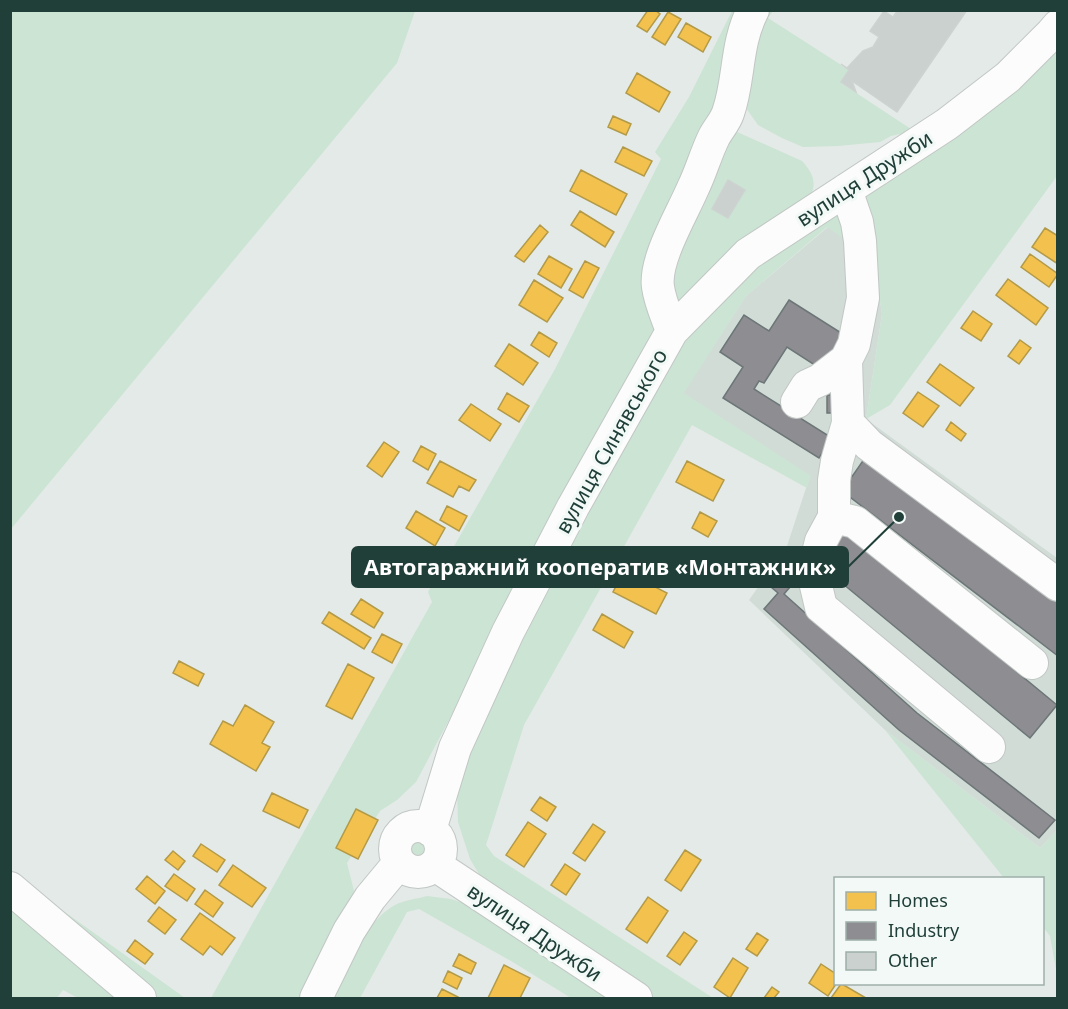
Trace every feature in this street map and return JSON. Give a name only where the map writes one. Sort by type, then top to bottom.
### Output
[{"type":"street","name":"вулиця Синявського","points":[[430,830],[455,748],[508,632],[573,507],[672,331],[658,286],[659,269],[665,249],[714,138],[728,115],[739,49],[753,10]]},
{"type":"street","name":"вулиця Дружби","points":[[672,331],[748,254],[947,124],[1008,77],[1058,26]]},
{"type":"street","points":[[797,402],[807,386],[820,380],[846,360],[854,344],[862,297],[860,241],[857,222],[846,190]]},
{"type":"street","points":[[846,360],[848,423],[834,480],[834,517],[821,541],[813,573],[821,607],[989,747]]},
{"type":"street","points":[[848,423],[869,445],[1058,585]]},
{"type":"street","points":[[834,517],[855,522],[1032,663]]},
{"type":"street","points":[[414,826],[423,826],[430,830],[440,842],[439,858],[428,870],[412,872],[399,863],[394,848],[396,840],[400,833],[414,826]]},
{"type":"street","points":[[316,999],[350,931],[370,898],[399,863]]},
{"type":"street","name":"вулиця Дружби","points":[[435,865],[636,999]]},
{"type":"street","points":[[10,888],[140,999]]},
{"type":"shaded area","points":[[828,227],[873,258],[882,314],[866,419],[1057,558],[1057,830],[1040,848],[885,730],[749,600],[787,546],[810,476],[683,393],[746,296]]},
{"type":"green space","points":[[11,10],[415,11],[397,63],[11,529]]},
{"type":"green space","points":[[732,11],[745,11],[660,318],[635,370],[416,782],[397,800],[380,811],[347,863],[354,891],[304,998],[211,998],[432,602],[428,592],[555,369],[661,159],[655,152],[689,97]]},
{"type":"green space","points":[[761,11],[773,11],[768,18],[849,70],[841,83],[914,131],[891,136],[880,142],[803,147],[758,125],[741,101]]},
{"type":"green space","points":[[1057,50],[1057,176],[890,405],[866,419],[882,314],[873,258],[827,227],[746,296],[684,393],[811,476],[807,488],[692,425],[524,725],[486,845],[494,856],[713,998],[651,998],[488,889],[470,859],[458,822],[457,792],[480,712],[668,364],[707,314],[744,273],[979,119],[1049,60]]},
{"type":"green space","points":[[735,131],[802,161],[812,177],[814,185],[811,195],[688,302],[672,305],[667,281],[718,161]]},
{"type":"green space","points":[[885,730],[1040,848],[1057,830],[1057,975],[1050,936],[1044,928],[1044,877],[1003,877]]},
{"type":"green space","points":[[417,836],[426,840],[430,849],[426,858],[417,862],[408,858],[404,849],[408,840]]},
{"type":"green space","points":[[10,870],[34,890],[185,998],[78,998],[63,990],[57,998],[11,998]]},
{"type":"green space","points":[[427,896],[451,899],[466,904],[613,998],[571,998],[419,909],[407,912],[360,998],[332,998],[350,960],[375,922],[395,905]]},
{"type":"building: Homes","points":[[648,10],[655,10],[660,14],[647,32],[637,26]]},
{"type":"building: Homes","points":[[668,12],[681,19],[665,45],[652,37]]},
{"type":"building: Homes","points":[[686,23],[711,37],[703,52],[678,37]]},
{"type":"building: Homes","points":[[637,73],[670,92],[659,112],[626,93]]},
{"type":"building: Homes","points":[[613,116],[631,124],[626,135],[608,127]]},
{"type":"building: Homes","points":[[623,147],[652,161],[644,176],[615,162]]},
{"type":"building: Homes","points":[[581,170],[627,194],[616,215],[570,191]]},
{"type":"building: Homes","points":[[580,211],[614,232],[605,247],[571,225]]},
{"type":"building: Homes","points":[[540,225],[548,232],[524,262],[515,256]]},
{"type":"building: Homes","points":[[1045,228],[1058,236],[1058,264],[1032,247]]},
{"type":"building: Homes","points":[[1030,254],[1058,274],[1049,287],[1021,267]]},
{"type":"building: Homes","points":[[549,256],[572,269],[561,288],[538,274]]},
{"type":"building: Homes","points":[[585,261],[599,268],[583,298],[569,290]]},
{"type":"building: Homes","points":[[1008,279],[1048,308],[1036,325],[996,295]]},
{"type":"building: Homes","points":[[534,280],[563,298],[547,322],[519,305]]},
{"type":"building: Homes","points":[[973,311],[992,324],[981,341],[961,328]]},
{"type":"building: Homes","points":[[539,332],[557,343],[549,357],[531,345]]},
{"type":"building: Homes","points":[[1020,340],[1031,348],[1019,364],[1008,356]]},
{"type":"building: Homes","points":[[509,344],[538,363],[523,385],[495,366]]},
{"type":"building: Homes","points":[[940,364],[974,388],[960,406],[927,382]]},
{"type":"building: Homes","points":[[918,392],[939,406],[923,427],[903,413]]},
{"type":"building: Homes","points":[[507,393],[529,406],[519,422],[498,409]]},
{"type":"building: Homes","points":[[471,404],[501,424],[490,441],[459,420]]},
{"type":"building: Homes","points":[[951,422],[966,434],[961,441],[946,430]]},
{"type":"building: Homes","points":[[384,442],[399,452],[382,477],[367,466]]},
{"type":"building: Homes","points":[[421,446],[436,454],[428,470],[413,461]]},
{"type":"building: Homes","points":[[440,461],[476,480],[469,491],[459,486],[453,497],[427,483]]},
{"type":"building: Homes","points":[[687,461],[724,480],[713,501],[676,482]]},
{"type":"building: Homes","points":[[447,506],[467,516],[459,531],[440,520]]},
{"type":"building: Homes","points":[[416,511],[445,528],[435,546],[406,528]]},
{"type":"building: Homes","points":[[700,512],[717,521],[708,537],[692,528]]},
{"type":"building: Homes","points":[[624,571],[667,593],[656,614],[613,592]]},
{"type":"building: Homes","points":[[361,599],[383,613],[374,628],[351,614]]},
{"type":"building: Homes","points":[[329,612],[371,638],[364,649],[322,623]]},
{"type":"building: Homes","points":[[602,614],[633,632],[624,648],[593,630]]},
{"type":"building: Homes","points":[[382,634],[402,644],[392,663],[372,652]]},
{"type":"building: Homes","points":[[179,661],[204,674],[198,686],[173,673]]},
{"type":"building: Homes","points":[[348,664],[374,678],[352,719],[326,706]]},
{"type":"building: Homes","points":[[245,705],[274,722],[262,743],[270,747],[256,771],[210,744],[223,721],[233,726]]},
{"type":"building: Homes","points":[[272,793],[308,810],[299,828],[263,811]]},
{"type":"building: Homes","points":[[540,797],[556,807],[547,821],[531,810]]},
{"type":"building: Homes","points":[[356,809],[378,820],[358,859],[336,848]]},
{"type":"building: Homes","points":[[528,822],[546,834],[524,867],[506,855]]},
{"type":"building: Homes","points":[[593,824],[605,832],[585,861],[573,853]]},
{"type":"building: Homes","points":[[201,844],[225,860],[217,872],[193,856]]},
{"type":"building: Homes","points":[[685,850],[701,860],[681,891],[665,880]]},
{"type":"building: Homes","points":[[173,851],[185,861],[178,870],[165,860]]},
{"type":"building: Homes","points":[[565,864],[580,874],[566,895],[551,885]]},
{"type":"building: Homes","points":[[233,865],[266,888],[252,907],[219,885]]},
{"type":"building: Homes","points":[[174,874],[195,889],[187,901],[165,886]]},
{"type":"building: Homes","points":[[147,876],[165,891],[155,904],[136,889]]},
{"type":"building: Homes","points":[[205,890],[223,903],[213,917],[195,904]]},
{"type":"building: Homes","points":[[648,897],[668,911],[647,943],[626,929]]},
{"type":"building: Homes","points":[[159,907],[176,920],[165,934],[148,921]]},
{"type":"building: Homes","points":[[200,913],[235,938],[222,955],[210,946],[203,955],[181,939]]},
{"type":"building: Homes","points":[[684,932],[697,941],[680,965],[667,956]]},
{"type":"building: Homes","points":[[757,933],[768,940],[757,956],[746,949]]},
{"type":"building: Homes","points":[[135,940],[153,954],[145,964],[127,951]]},
{"type":"building: Homes","points":[[459,954],[476,963],[471,974],[453,966]]},
{"type":"building: Homes","points":[[733,958],[748,968],[730,998],[714,987]]},
{"type":"building: Homes","points":[[821,964],[834,973],[835,985],[828,996],[809,983]]},
{"type":"building: Homes","points":[[504,965],[530,978],[520,998],[488,998]]},
{"type":"building: Homes","points":[[448,971],[462,978],[457,989],[443,982]]},
{"type":"building: Homes","points":[[840,985],[844,985],[866,998],[831,998]]},
{"type":"building: Homes","points":[[772,987],[779,992],[774,998],[764,998]]},
{"type":"building: Homes","points":[[442,989],[458,997],[437,998]]},
{"type":"building: Industry","points":[[789,300],[846,336],[824,371],[787,347],[764,383],[759,381],[754,389],[832,438],[819,458],[723,398],[743,367],[720,352],[744,315],[769,331]]},
{"type":"building: Industry","points":[[827,395],[838,395],[839,413],[827,413]]},
{"type":"building: Industry","points":[[869,452],[1058,595],[1058,656],[842,491]]},
{"type":"building: Industry","points":[[846,531],[1057,705],[1030,738],[826,570],[837,557],[830,550]]},
{"type":"building: Industry","points":[[787,556],[804,571],[784,594],[917,713],[1055,820],[1039,838],[899,730],[764,609],[778,593],[765,582]]},
{"type":"building: Other","points":[[898,10],[967,10],[897,112],[852,81],[856,92],[841,82],[849,70],[841,64],[847,68],[863,51],[873,47],[879,37],[870,31],[884,11],[893,17]]},
{"type":"building: Other","points":[[728,180],[745,190],[728,218],[712,209]]},
{"type":"place","name":"Автогаражний кооператив «Монтажник»","points":[[899,517]]}]
